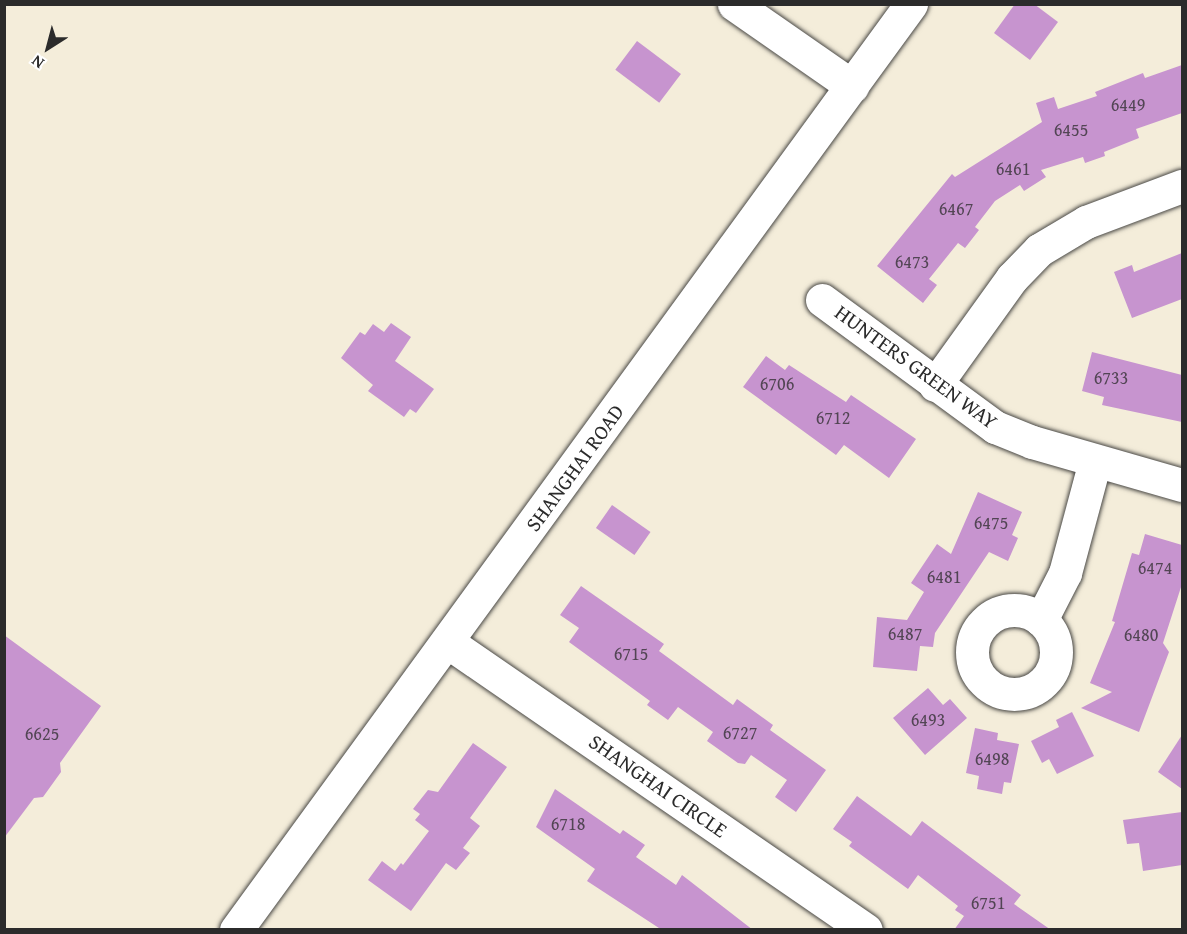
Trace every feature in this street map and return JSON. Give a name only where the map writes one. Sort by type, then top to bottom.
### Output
[{"type":"street","points":[[734,4],[852,86]]},
{"type":"street","name":"SHANGHAI ROAD","points":[[236,930],[449,643],[911,4]]},
{"type":"street","points":[[935,385],[1012,278],[1039,250],[1086,222],[1182,186]]},
{"type":"street","name":"HUNTERS GREEN WAY","points":[[822,300],[995,427],[1095,461],[1182,485]]},
{"type":"street","points":[[1041,620],[1062,582],[1095,461]]},
{"type":"street","name":"SHANGHAI CIRCLE","points":[[449,643],[866,930]]},
{"type":"building","points":[[1015,4],[1034,4],[1058,22],[1030,60],[994,33]]},
{"type":"building","points":[[637,41],[681,74],[659,103],[615,70]]},
{"type":"building","points":[[1182,65],[1182,113],[1136,129],[1139,138],[1104,152],[1105,156],[1085,163],[1083,157],[1041,170],[1046,177],[1024,191],[1020,185],[995,201],[975,227],[979,230],[965,248],[958,243],[929,279],[937,285],[923,303],[877,266],[952,174],[955,177],[1042,122],[1036,103],[1054,97],[1058,109],[1097,96],[1095,92],[1143,73],[1145,78]]},
{"type":"building","points":[[1182,253],[1182,299],[1132,318],[1114,272],[1132,265],[1134,272]]},
{"type":"building","points":[[391,323],[411,337],[395,361],[434,389],[416,413],[410,409],[404,417],[368,391],[373,385],[341,358],[360,332],[365,335],[373,324],[384,332]]},
{"type":"building","points":[[1092,352],[1182,375],[1182,422],[1102,405],[1104,397],[1082,391]]},
{"type":"building","points":[[766,356],[785,370],[789,365],[846,402],[851,395],[916,439],[889,478],[844,445],[836,455],[743,387]]},
{"type":"building","points":[[978,492],[1022,512],[1012,535],[1018,538],[1008,561],[989,552],[935,633],[933,647],[920,646],[917,671],[873,667],[877,617],[907,620],[924,592],[911,583],[937,544],[951,554]]},
{"type":"building","points":[[612,505],[651,532],[634,555],[596,528]]},
{"type":"building","points":[[1145,534],[1182,545],[1182,584],[1163,643],[1169,652],[1139,732],[1081,708],[1112,692],[1090,683],[1115,622],[1112,621],[1132,553],[1139,555]]},
{"type":"building","points":[[581,586],[664,644],[659,651],[733,705],[737,699],[773,725],[770,730],[826,770],[796,812],[775,797],[787,780],[751,755],[745,764],[738,763],[707,741],[713,732],[678,707],[668,720],[647,705],[650,701],[569,642],[579,628],[560,615]]},
{"type":"building","points":[[4,635],[101,706],[60,763],[61,772],[43,797],[34,798],[4,838]]},
{"type":"building","points":[[928,688],[943,705],[950,699],[967,718],[925,755],[893,718]]},
{"type":"building","points":[[1072,712],[1094,756],[1057,774],[1049,759],[1042,763],[1031,741],[1059,727],[1056,720]]},
{"type":"building","points":[[975,728],[998,733],[997,740],[1019,744],[1011,783],[1004,782],[1002,794],[977,789],[979,776],[966,773]]},
{"type":"building","points":[[1182,735],[1182,789],[1158,772]]},
{"type":"building","points":[[473,743],[507,767],[470,818],[480,826],[463,848],[470,853],[456,870],[446,863],[411,911],[368,880],[382,861],[395,871],[401,863],[403,865],[429,831],[415,820],[420,814],[413,809],[428,790],[438,792]]},
{"type":"building","points":[[555,789],[620,834],[623,830],[645,845],[636,857],[676,885],[682,875],[753,930],[662,930],[587,881],[595,869],[536,827]]},
{"type":"building","points":[[857,796],[911,836],[922,821],[1021,895],[1014,904],[1051,930],[954,930],[964,916],[955,910],[958,906],[918,875],[908,889],[849,846],[852,842],[833,829]]},
{"type":"building","points":[[1182,812],[1182,865],[1143,871],[1139,843],[1127,844],[1123,820]]}]
